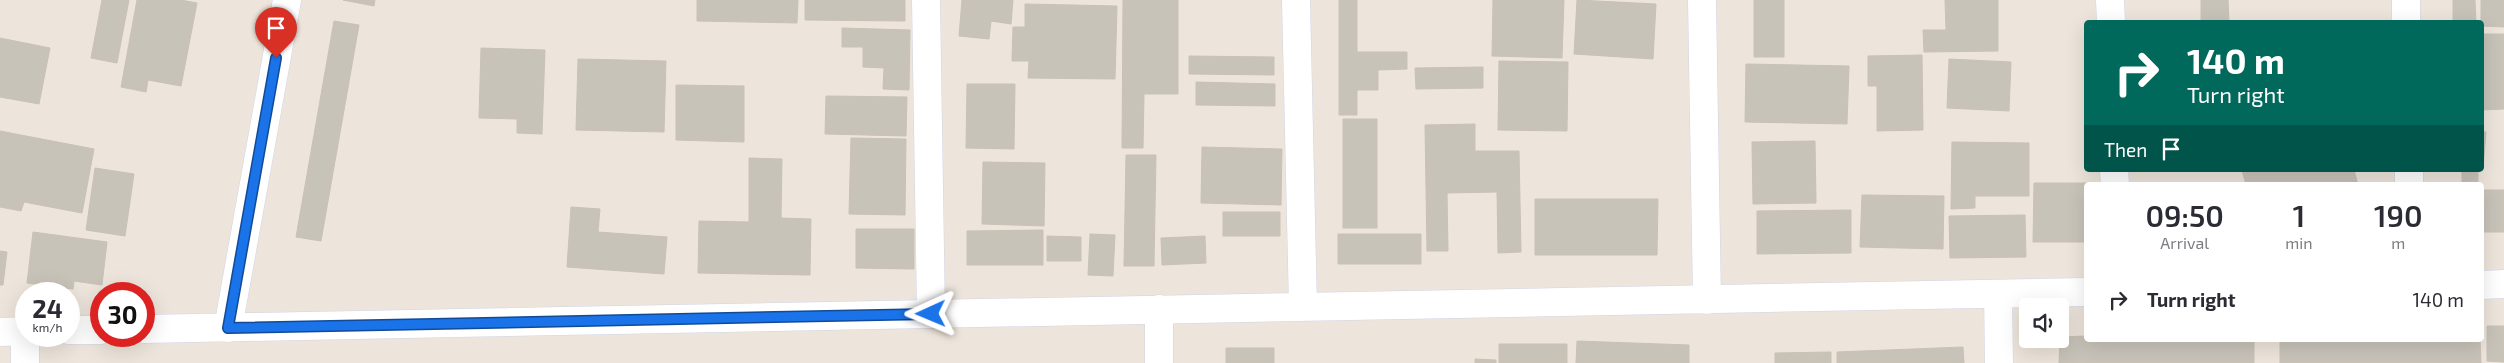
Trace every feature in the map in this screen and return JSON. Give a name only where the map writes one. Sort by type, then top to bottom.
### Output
[{"type":"street","points":[[228,328],[287,0]]},
{"type":"street","points":[[926,0],[931,314]]},
{"type":"street","points":[[1296,0],[1303,307]]},
{"type":"street","points":[[1702,0],[1707,300]]},
{"type":"street","points":[[2110,0],[2110,20]]},
{"type":"street","points":[[2406,0],[2406,20]]},
{"type":"street","points":[[2484,285],[2504,284]]},
{"type":"street","points":[[155,329],[2084,292]]},
{"type":"street","points":[[1998,294],[1999,363]]},
{"type":"street","points":[[1158,363],[1159,309]]},
{"type":"street","points":[[21,347],[25,363]]},
{"type":"building","points":[[102,0],[129,0],[117,63],[91,58]]},
{"type":"building","points":[[137,0],[181,0],[197,3],[181,86],[148,80],[146,92],[121,87]]},
{"type":"building","points":[[343,0],[375,0],[374,6]]},
{"type":"building","points":[[697,0],[798,0],[797,23],[697,21]]},
{"type":"building","points":[[805,0],[905,0],[905,21],[805,20]]},
{"type":"building","points":[[962,0],[1013,0],[1011,24],[991,21],[989,39],[959,36]]},
{"type":"building","points":[[1123,0],[1178,0],[1178,94],[1144,94],[1143,148],[1122,148]]},
{"type":"building","points":[[1339,0],[1357,0],[1357,52],[1407,52],[1407,69],[1378,70],[1378,90],[1357,90],[1357,115],[1339,115]]},
{"type":"building","points":[[1493,0],[1564,0],[1562,58],[1492,56]]},
{"type":"building","points":[[1577,0],[1656,4],[1653,59],[1574,54]]},
{"type":"building","points":[[1754,0],[1784,0],[1784,57],[1754,57]]},
{"type":"building","points":[[1945,0],[1998,0],[1998,51],[1924,52],[1923,30],[1946,30]]},
{"type":"building","points":[[2201,0],[2228,0],[2229,20],[2201,20]]},
{"type":"building","points":[[2453,0],[2475,0],[2476,20],[2453,20]]},
{"type":"building","points":[[2481,0],[2504,0],[2504,27],[2484,26],[2484,20],[2481,20]]},
{"type":"building","points":[[1025,4],[1117,6],[1115,79],[1028,78],[1029,61],[1012,61],[1013,27],[1025,27]]},
{"type":"building","points":[[334,21],[359,25],[321,241],[296,237]]},
{"type":"building","points":[[842,28],[910,30],[909,90],[883,89],[884,68],[863,67],[863,47],[842,47]]},
{"type":"building","points":[[2484,34],[2504,34],[2504,109],[2484,110]]},
{"type":"building","points":[[0,38],[50,48],[39,104],[0,97]]},
{"type":"building","points":[[481,48],[545,50],[542,134],[517,133],[517,119],[479,118]]},
{"type":"building","points":[[1922,55],[1923,130],[1877,131],[1877,86],[1868,86],[1868,56]]},
{"type":"building","points":[[1189,56],[1274,57],[1274,75],[1189,74]]},
{"type":"building","points":[[578,59],[666,61],[664,132],[576,130]]},
{"type":"building","points":[[1949,59],[2011,62],[2009,111],[1947,108]]},
{"type":"building","points":[[1499,61],[1568,62],[1567,131],[1498,130]]},
{"type":"building","points":[[1746,64],[1849,66],[1847,124],[1745,122]]},
{"type":"building","points":[[1483,67],[1483,88],[1416,89],[1415,68]]},
{"type":"building","points":[[1196,82],[1275,84],[1275,106],[1196,105]]},
{"type":"building","points":[[967,84],[1015,84],[1014,149],[966,148]]},
{"type":"building","points":[[676,85],[744,86],[744,142],[676,140]]},
{"type":"building","points":[[826,96],[907,97],[906,136],[825,134]]},
{"type":"building","points":[[1343,119],[1377,119],[1377,228],[1343,228]]},
{"type":"building","points":[[1475,124],[1475,151],[1519,151],[1521,252],[1498,253],[1497,192],[1447,193],[1448,251],[1427,251],[1425,125]]},
{"type":"building","points":[[0,131],[94,149],[82,213],[24,202],[21,211],[0,207]]},
{"type":"building","points":[[2484,132],[2486,132],[2484,156]]},
{"type":"building","points":[[851,138],[906,139],[905,215],[849,214]]},
{"type":"building","points":[[1815,141],[1816,203],[1753,204],[1752,142]]},
{"type":"building","points":[[1952,142],[2029,143],[2029,196],[1975,196],[1975,208],[1951,209]]},
{"type":"building","points":[[1202,147],[1282,149],[1281,205],[1201,203]]},
{"type":"building","points":[[1126,155],[1156,155],[1154,266],[1124,266]]},
{"type":"building","points":[[749,158],[782,159],[781,218],[811,219],[810,275],[698,273],[699,221],[749,222]]},
{"type":"building","points":[[983,162],[1045,163],[1044,226],[982,224]]},
{"type":"building","points":[[95,168],[134,174],[125,236],[86,230]]},
{"type":"building","points":[[2243,172],[2355,172],[2357,182],[2245,182]]},
{"type":"building","points":[[2462,172],[2478,172],[2478,182],[2462,182]]},
{"type":"building","points":[[2034,183],[2084,183],[2084,242],[2033,242]]},
{"type":"building","points":[[2484,190],[2504,190],[2504,232],[2484,232]]},
{"type":"building","points":[[1862,195],[1944,196],[1943,249],[1860,247]]},
{"type":"building","points":[[1535,199],[1658,199],[1657,255],[1535,255]]},
{"type":"building","points":[[571,207],[600,209],[598,232],[667,237],[664,274],[567,267]]},
{"type":"building","points":[[1851,210],[1851,253],[1757,254],[1757,211]]},
{"type":"building","points":[[1223,212],[1280,212],[1280,236],[1223,236]]},
{"type":"building","points":[[2025,215],[2026,257],[1950,258],[1949,216]]},
{"type":"building","points":[[856,229],[914,229],[914,269],[856,268]]},
{"type":"building","points":[[1043,230],[1043,265],[967,265],[967,231]]},
{"type":"building","points":[[33,232],[107,242],[102,282],[27,282]]},
{"type":"building","points":[[1090,234],[1115,235],[1113,276],[1088,275]]},
{"type":"building","points":[[1338,234],[1421,234],[1421,264],[1338,264]]},
{"type":"building","points":[[1047,236],[1081,237],[1081,261],[1047,261]]},
{"type":"building","points":[[1205,236],[1206,263],[1162,265],[1161,238]]},
{"type":"building","points":[[0,251],[7,252],[3,285],[0,285]]},
{"type":"building","points":[[2487,326],[2504,326],[2504,362],[2487,361]]},
{"type":"building","points":[[2084,336],[2084,342],[2254,342],[2254,363],[2059,363],[2060,348],[2069,348],[2069,337]]},
{"type":"building","points":[[1577,341],[1689,345],[1689,363],[1576,363]]},
{"type":"building","points":[[2280,342],[2480,342],[2481,363],[2280,363]]},
{"type":"building","points":[[1499,344],[1567,344],[1567,363],[1499,363]]},
{"type":"building","points":[[1963,347],[1964,363],[1837,363],[1837,352]]},
{"type":"building","points":[[1226,348],[1274,348],[1274,363],[1226,363]]},
{"type":"building","points":[[1831,352],[1831,363],[1775,363],[1775,353]]},
{"type":"building","points":[[1475,359],[1496,360],[1496,363],[1475,363]]},
{"type":"route","points":[[276,58],[228,328],[931,314]]}]
